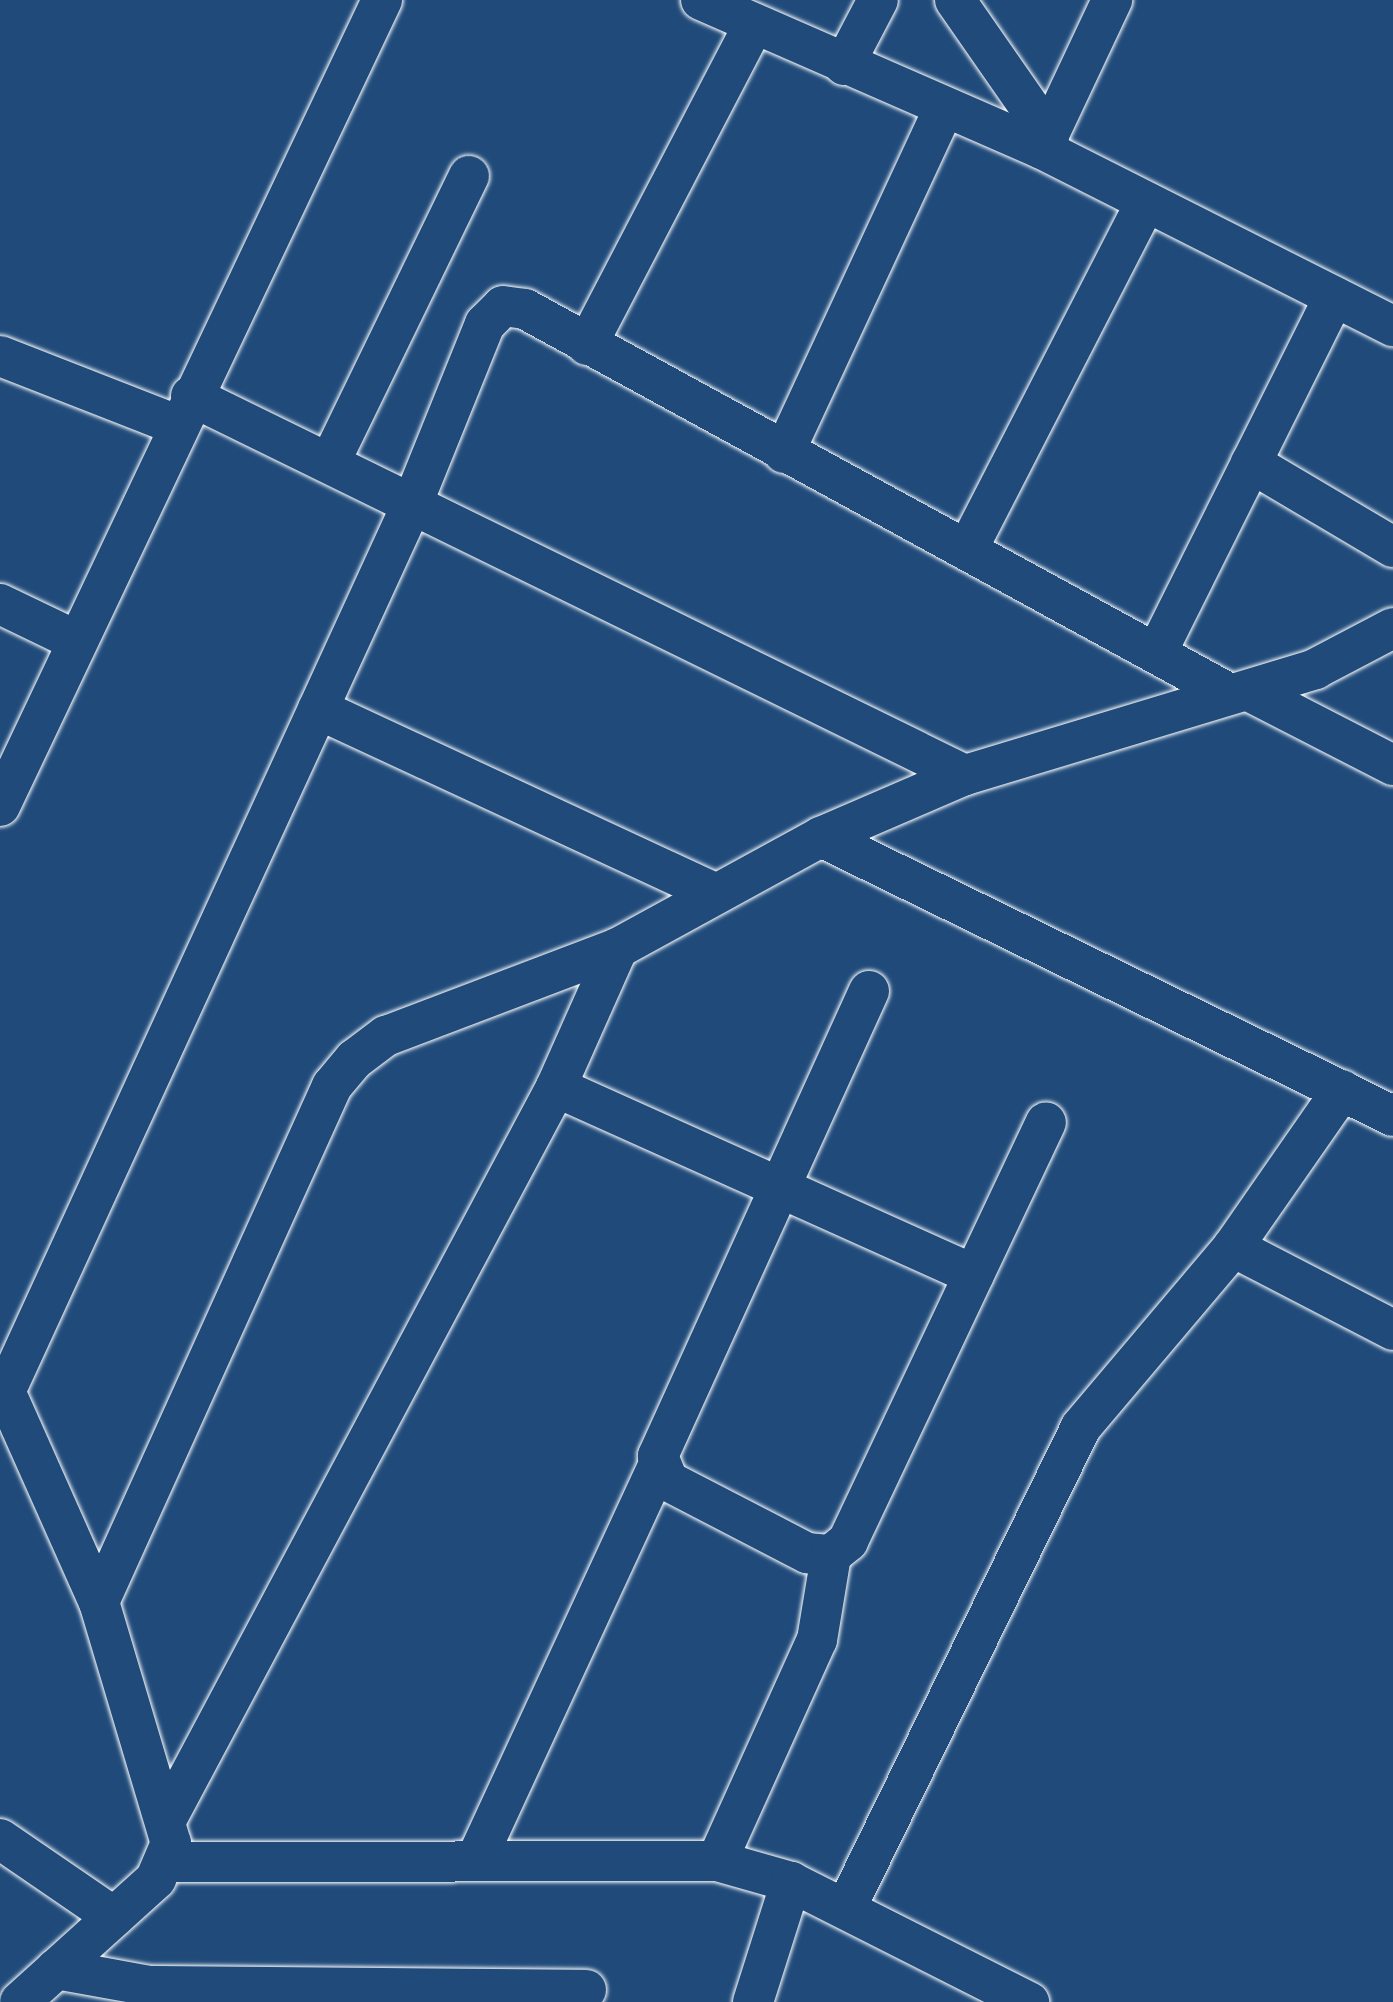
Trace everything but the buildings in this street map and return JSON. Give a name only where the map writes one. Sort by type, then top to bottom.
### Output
[{"type":"street","points":[[0,806],[184,410],[382,0]]},
{"type":"street","points":[[701,0],[944,108],[1046,142],[1144,206],[1393,326]]},
{"type":"street","points":[[844,65],[878,0]]},
{"type":"street","points":[[955,0],[1046,142]]},
{"type":"street","points":[[1046,142],[1112,0]]},
{"type":"street","points":[[587,345],[753,26]]},
{"type":"street","points":[[784,453],[944,108]]},
{"type":"street","points":[[330,462],[469,176]]},
{"type":"street","points":[[967,550],[1144,206]]},
{"type":"street","points":[[1157,652],[1334,298]]},
{"type":"street","points":[[170,1862],[166,1820],[99,1602],[3,1386],[413,502],[485,324],[503,306],[587,345],[1157,652],[1393,764]]},
{"type":"street","points":[[0,356],[184,410],[330,462],[965,775]]},
{"type":"street","points":[[1251,463],[1393,547]]},
{"type":"street","points":[[0,604],[77,641]]},
{"type":"street","points":[[99,1602],[332,1086],[386,1036],[618,948],[821,837],[965,775],[1239,692],[1393,628]]},
{"type":"street","points":[[318,709],[715,893]]},
{"type":"street","points":[[821,837],[1393,1116]]},
{"type":"street","points":[[166,1820],[556,1086],[618,948]]},
{"type":"street","points":[[476,1860],[658,1467],[870,991]]},
{"type":"street","points":[[556,1086],[778,1191],[974,1276]]},
{"type":"street","points":[[846,1908],[1062,1457],[1233,1247],[1342,1090]]},
{"type":"street","points":[[716,1862],[817,1640],[831,1556],[848,1541],[1046,1122]]},
{"type":"street","points":[[1233,1247],[1393,1330]]},
{"type":"street","points":[[658,1467],[806,1553],[831,1556]]},
{"type":"street","points":[[2,1843],[114,1917]]},
{"type":"street","points":[[20,2002],[170,1862],[476,1860],[716,1862],[791,1882],[1029,2002]]},
{"type":"street","points":[[753,2002],[791,1882]]},
{"type":"street","points":[[56,1969],[150,1986],[586,1990]]}]
